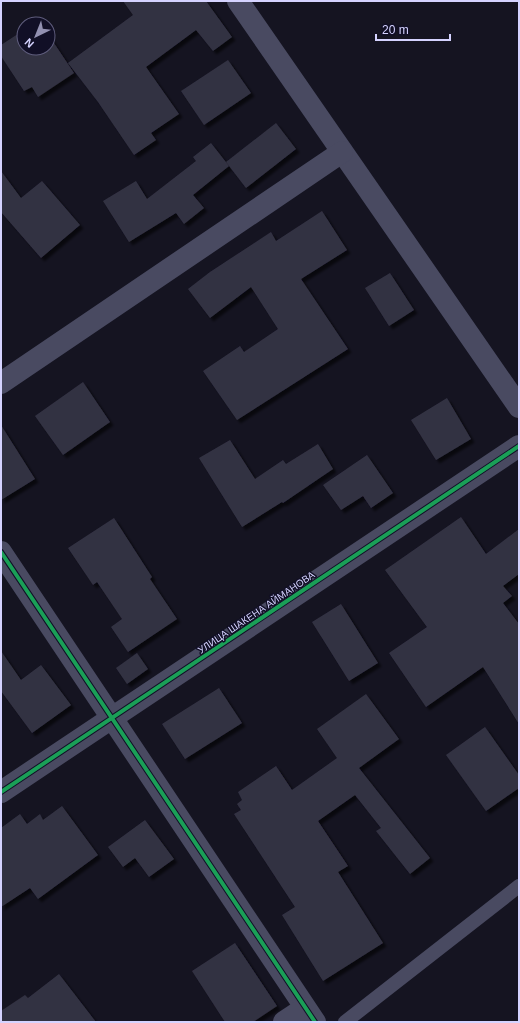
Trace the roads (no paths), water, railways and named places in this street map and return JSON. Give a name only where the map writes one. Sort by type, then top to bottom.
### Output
[{"type":"street","points":[[238,1],[519,407]]},
{"type":"street","points":[[1,383],[342,152]]},
{"type":"street","name":"УЛИЦА ШАКЕНА АЙМАНОВА","points":[[1,792],[519,446]]},
{"type":"street","points":[[1,552],[310,1015],[284,1022]]},
{"type":"lane","points":[[345,1022],[519,886]]}]
